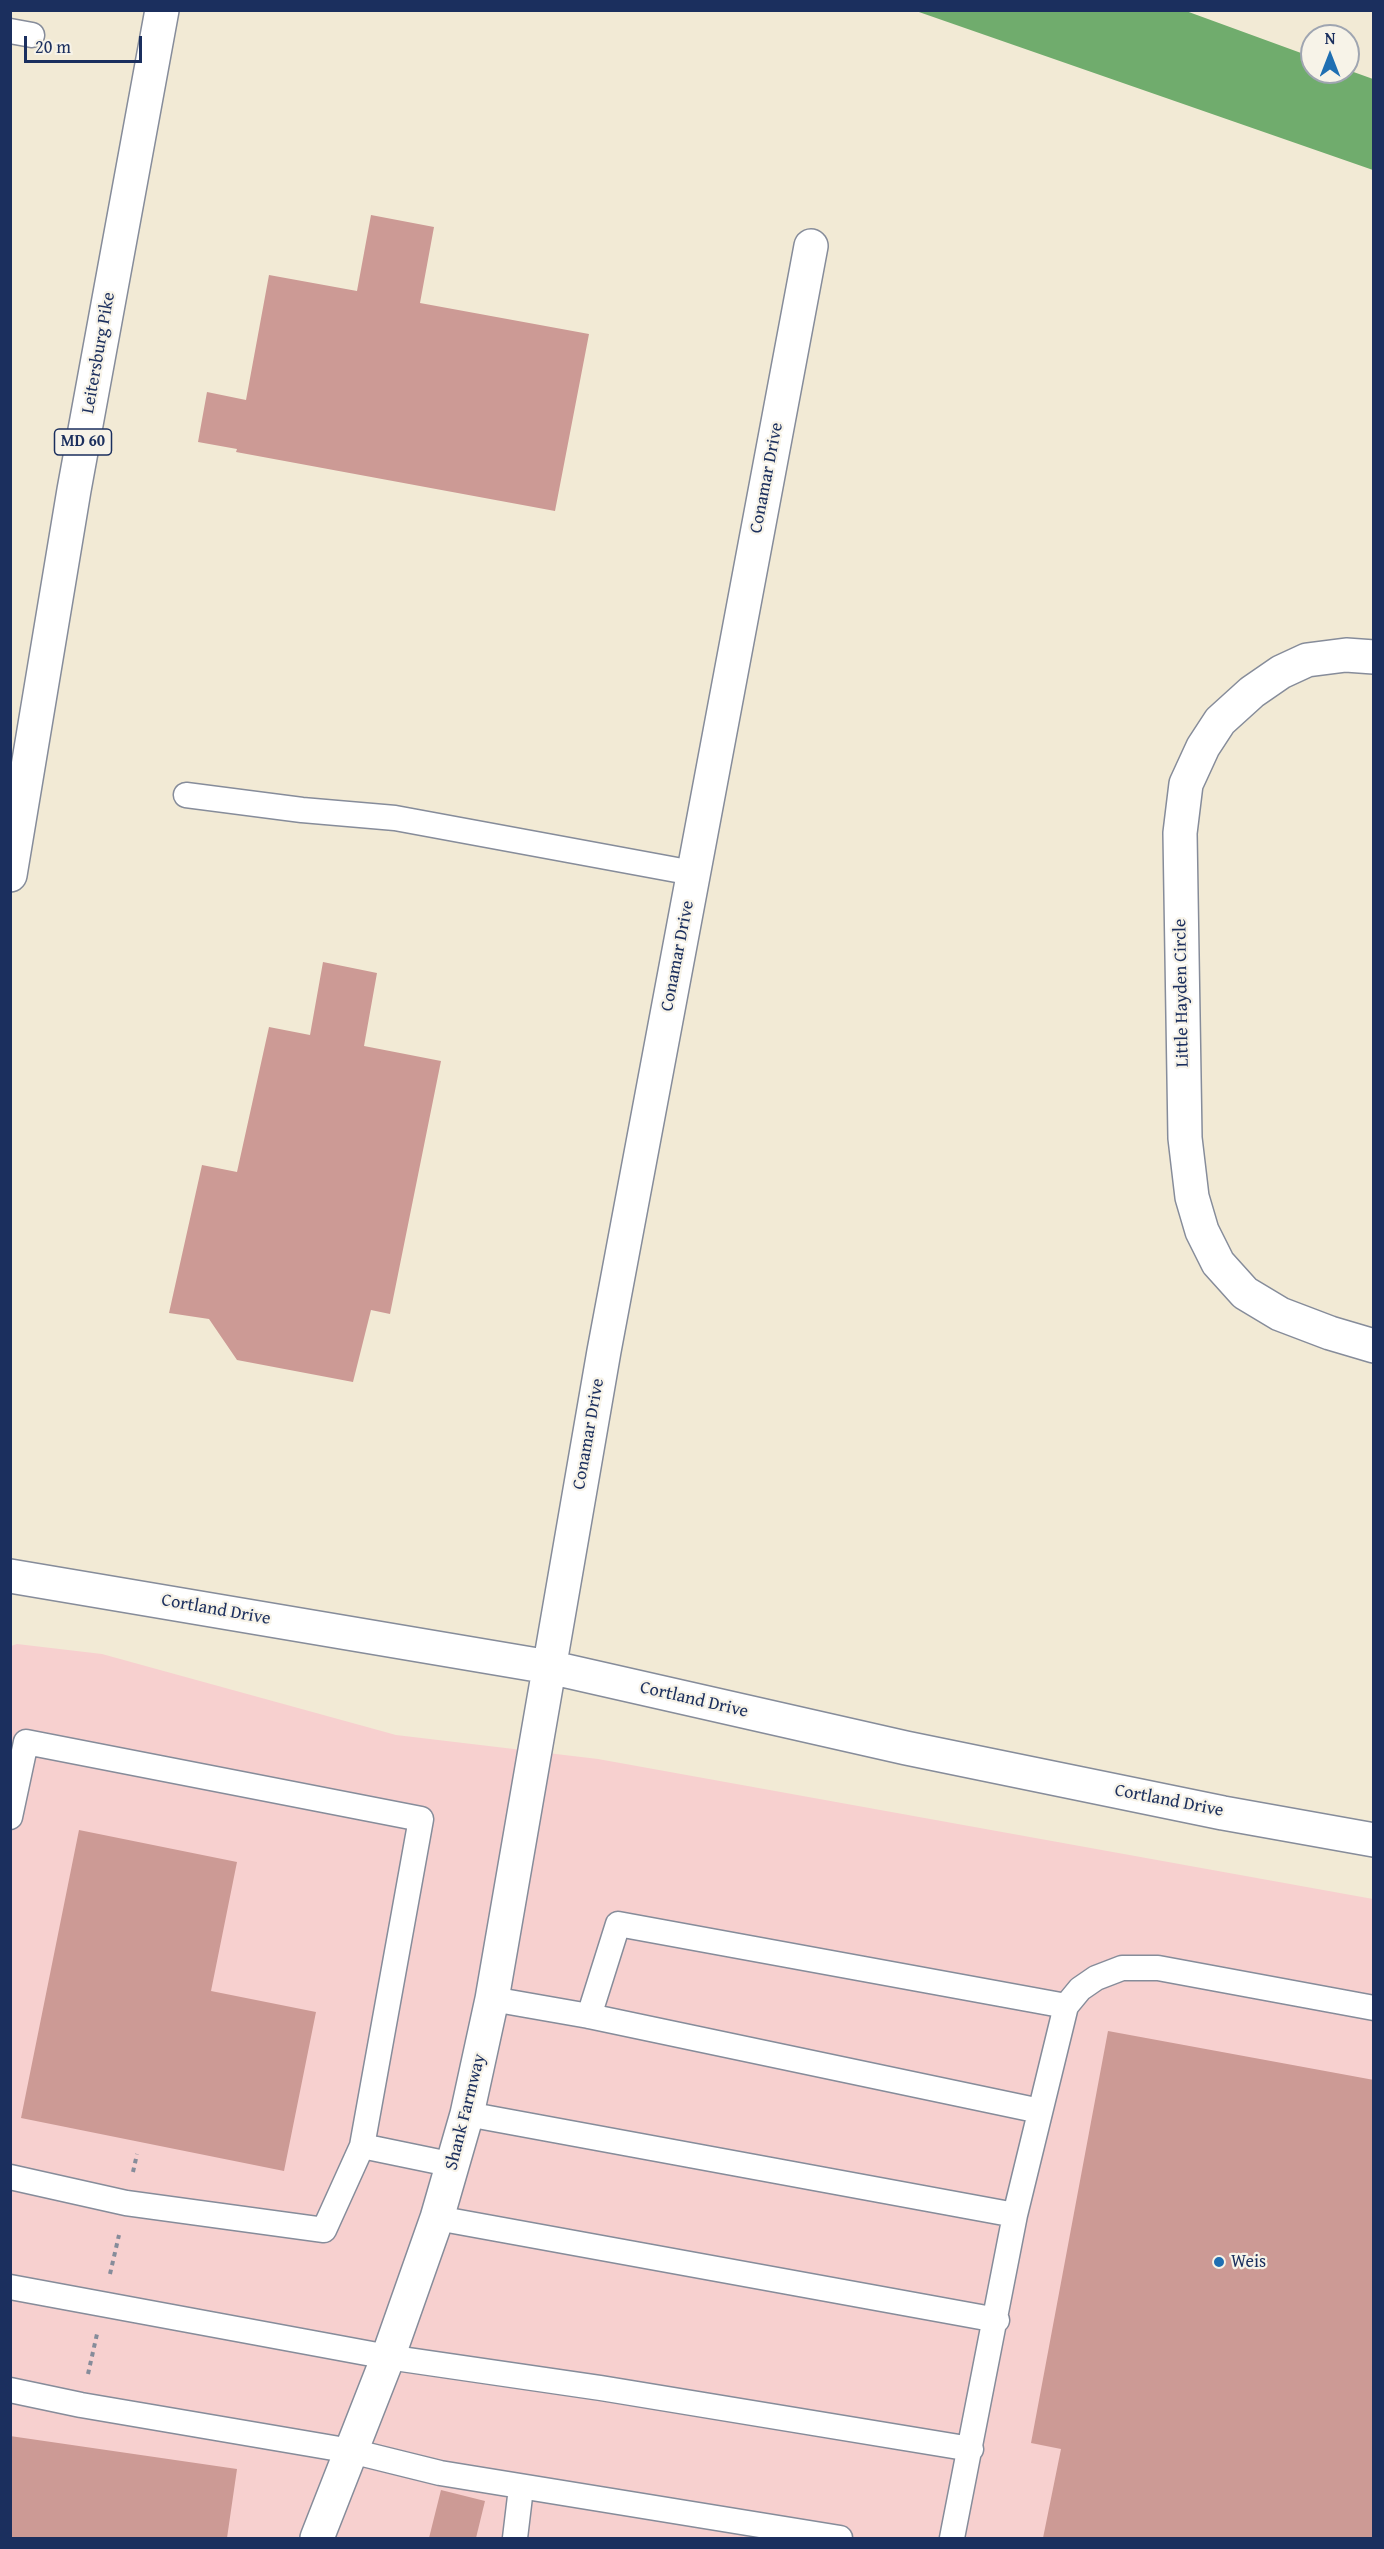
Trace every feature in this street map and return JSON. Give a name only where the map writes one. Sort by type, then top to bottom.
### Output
[{"type":"street","name":"Leitersburg Pike","points":[[10,875],[74,490],[162,10]]},
{"type":"street","name":"Conamar Drive","points":[[549,1667],[606,1339],[811,246]]},
{"type":"street","name":"Little Hayden Circle","points":[[1374,657],[1346,655],[1307,660],[1281,672],[1252,692],[1220,721],[1203,747],[1186,784],[1180,833],[1185,1138],[1192,1197],[1202,1231],[1218,1263],[1245,1293],[1280,1314],[1330,1334],[1374,1346]]},
{"type":"street","name":"Cortland Drive","points":[[10,1576],[549,1667],[906,1748],[1223,1813],[1374,1840]]},
{"type":"street","name":"Shank Farmway","points":[[317,2538],[388,2357],[454,2166],[492,1999],[549,1667]]},
{"type":"lane","points":[[186,795],[302,810],[395,818],[693,873]]},
{"type":"lane","points":[[10,1817],[26,1742],[421,1819],[362,2146],[324,2230],[126,2203],[10,2178]]},
{"type":"lane","points":[[589,2016],[618,1924],[1066,2006]]},
{"type":"lane","points":[[952,2538],[1016,2216],[1066,2006],[1080,1989],[1096,1978],[1122,1968],[1158,1968],[1374,2008]]},
{"type":"lane","points":[[492,1999],[589,2016],[1040,2111]]},
{"type":"lane","points":[[467,2114],[1016,2216]]},
{"type":"lane","points":[[362,2146],[454,2166]]},
{"type":"lane","points":[[437,2218],[997,2320]]},
{"type":"lane","points":[[10,2287],[388,2357],[612,2390],[971,2449]]},
{"type":"lane","points":[[10,2390],[93,2407],[351,2451],[440,2473],[521,2488],[840,2538]]},
{"type":"lane","points":[[515,2538],[521,2488]]},
{"type":"shaded area","points":[[17,1644],[102,1654],[396,1735],[598,1759],[1373,1899],[1373,2538],[11,2538],[11,1646]]},
{"type":"green space","points":[[916,11],[1186,11],[1300,53],[1300,84],[1360,84],[1360,74],[1373,79],[1373,170]]},
{"type":"building","points":[[371,215],[434,227],[420,303],[589,334],[555,511],[236,452],[237,449],[198,442],[207,392],[246,400],[269,275],[357,291]]},
{"type":"building","points":[[323,962],[377,973],[364,1046],[441,1061],[390,1314],[371,1310],[353,1382],[237,1360],[209,1319],[169,1313],[202,1165],[237,1172],[269,1027],[310,1035]]},
{"type":"building","points":[[79,1830],[237,1862],[211,1991],[316,2012],[284,2171],[21,2118]]},
{"type":"building","name":"Weis","points":[[1108,2031],[1374,2080],[1374,2538],[1043,2538],[1061,2449],[1031,2443]]},
{"type":"building","points":[[10,2436],[237,2469],[227,2538],[10,2538]]},
{"type":"building","points":[[441,2490],[485,2501],[476,2538],[429,2538]]},
{"type":"place","name":"Weis","points":[[1219,2262]]}]
